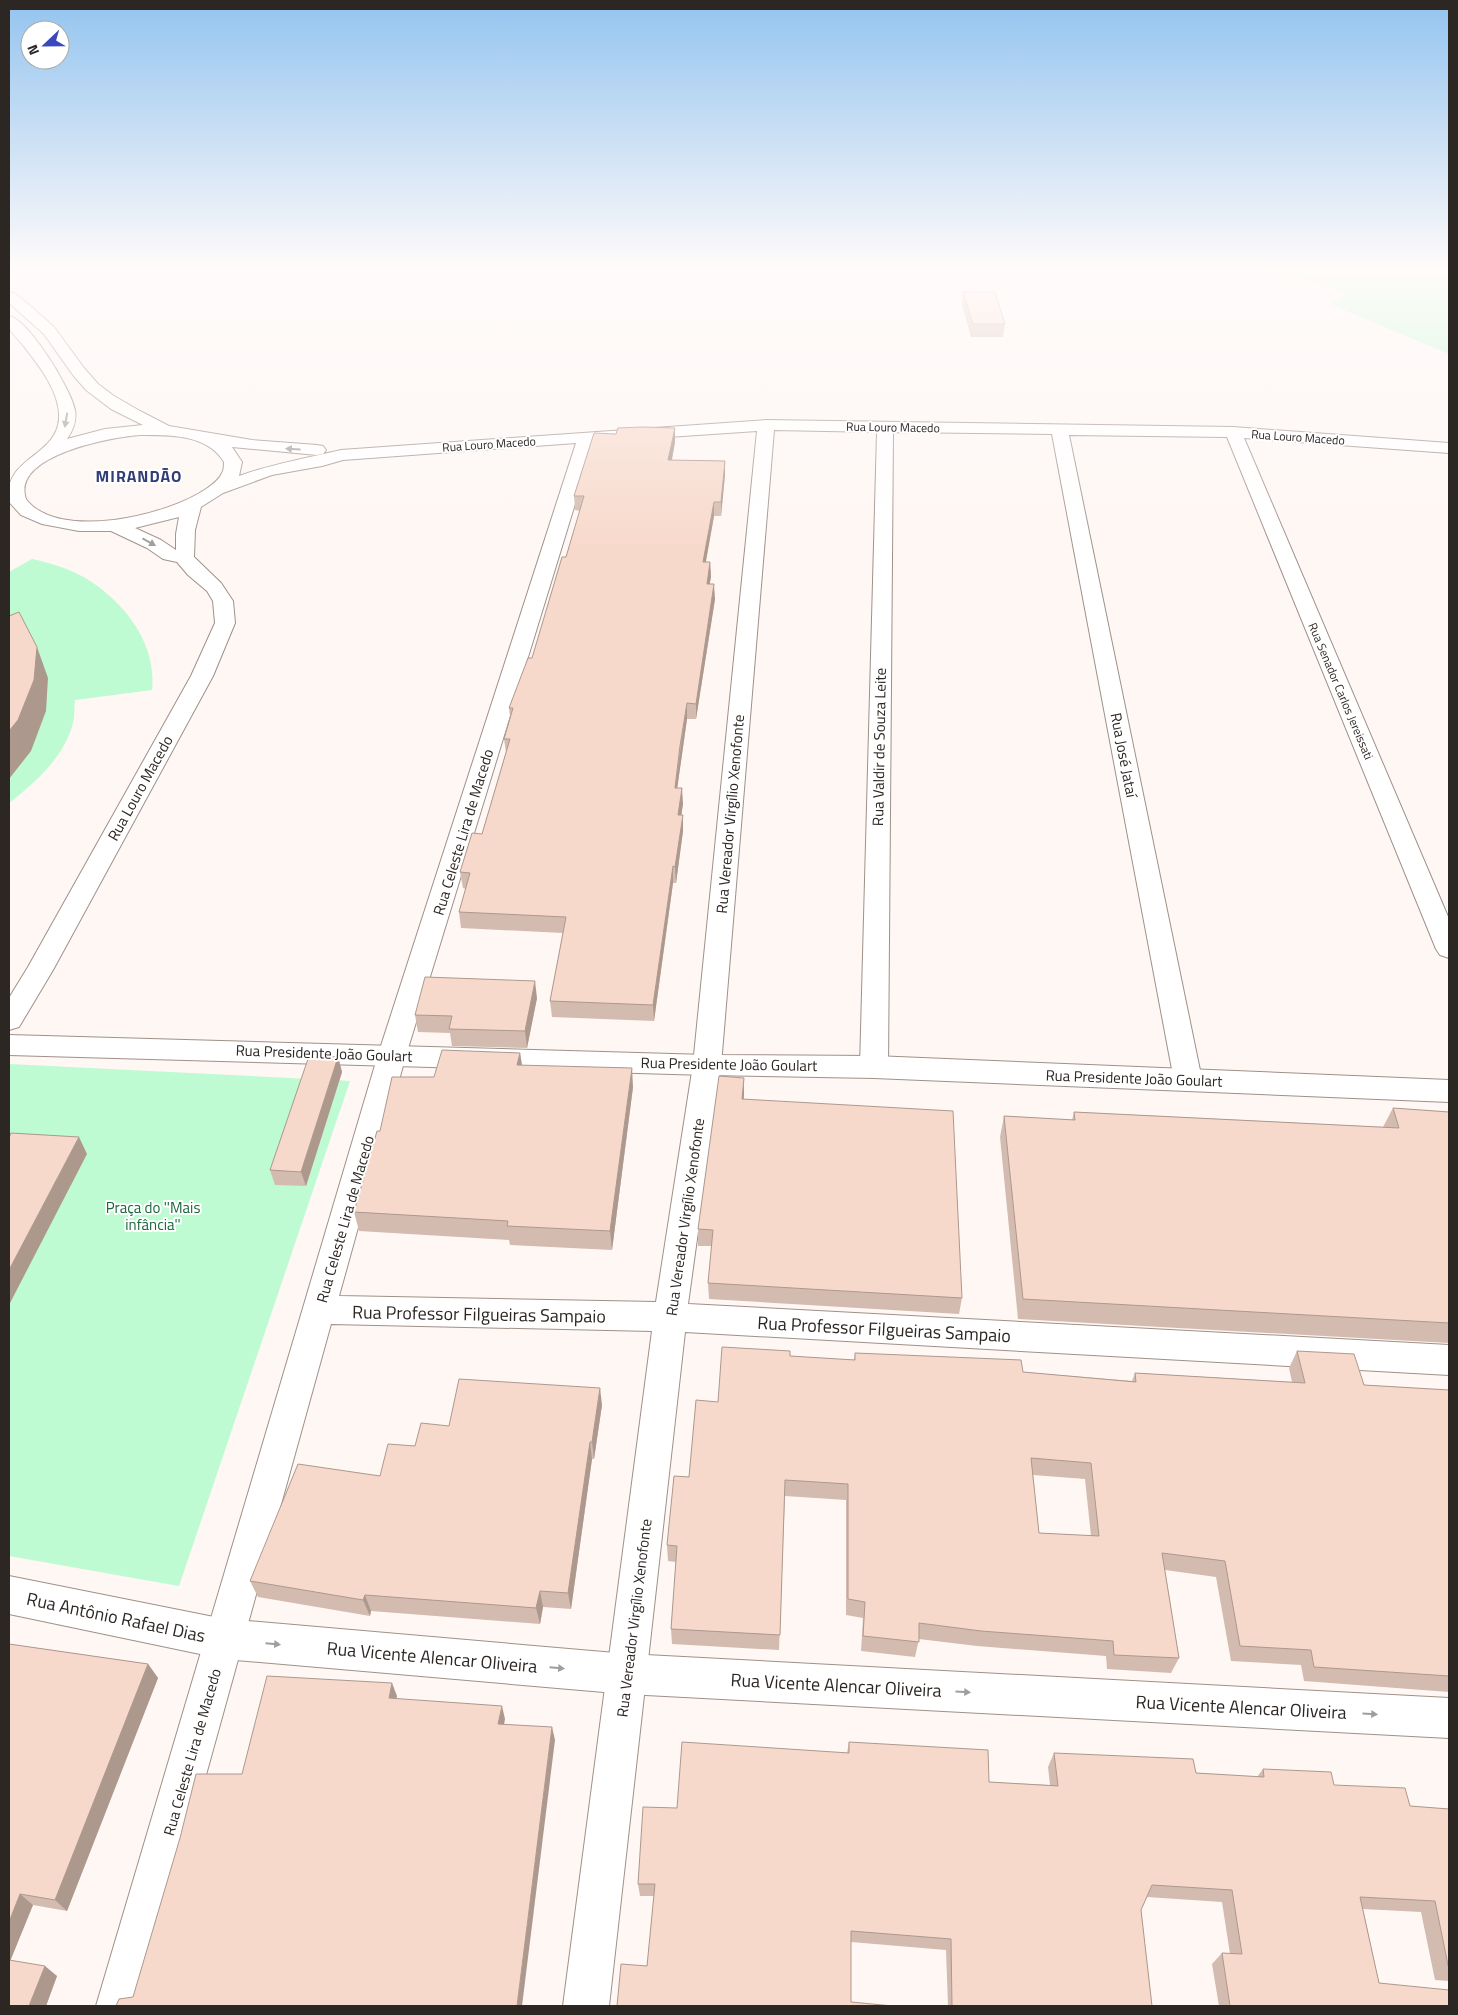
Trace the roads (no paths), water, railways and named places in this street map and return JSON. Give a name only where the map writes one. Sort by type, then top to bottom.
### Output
[{"type":"street","points":[[40,518],[28,512],[20,505],[15,497],[14,488],[18,479],[57,443],[67,420],[68,409],[64,398],[43,362]]},
{"type":"street","points":[[72,362],[91,386],[109,401],[136,416],[173,431]]},
{"type":"street","name":"Rua Louro Macedo","points":[[219,489],[268,470],[322,461],[341,455],[766,425],[1233,432],[1448,450]]},
{"type":"street","name":"Rua Vereador Virgílio Xenofonte","points":[[586,2006],[670,1317],[707,1064],[766,425]]},
{"type":"street","name":"Rua Valdir de Souza Leite","points":[[874,1067],[884,426]]},
{"type":"street","points":[[9,474],[62,447],[98,436],[136,430],[173,431]]},
{"type":"street","name":"Rua José Jataí","points":[[1060,430],[1188,1080]]},
{"type":"street","name":"Rua Louro Macedo","points":[[173,431],[251,445],[321,451],[341,455]]},
{"type":"street","name":"Rua Senador Carlos Jereissati","points":[[1233,432],[1449,949]]},
{"type":"street","points":[[9,515],[40,518],[73,525],[113,525],[155,518],[192,506],[219,489],[232,472],[234,463],[231,455],[225,448],[204,437]]},
{"type":"street","name":"Rua Celeste Lira de Macedo","points":[[119,2006],[392,1055],[587,437]]},
{"type":"street","points":[[184,558],[187,549],[186,525],[192,506]]},
{"type":"street","name":"Rua Louro Macedo","points":[[9,1020],[40,970],[216,648],[225,623],[223,601],[214,587],[195,571],[184,558],[170,555],[154,544],[113,525]]},
{"type":"street","name":"Rua Presidente João Goulart","points":[[9,1045],[874,1067],[1449,1091]]},
{"type":"street","name":"Rua Professor Filgueiras Sampaio","points":[[318,1310],[670,1317],[1449,1360]]},
{"type":"street","name":"Rua Antônio Rafael Dias","points":[[9,1595],[224,1640]]},
{"type":"street","name":"Rua Vicente Alencar Oliveira","points":[[224,1640],[627,1674],[1449,1718]]},
{"type":"district","name":"MIRANDÃO","points":[[139,476]]},
{"type":"park label","name":"Praça do ''Mais infância''","points":[[153,1216]]}]
